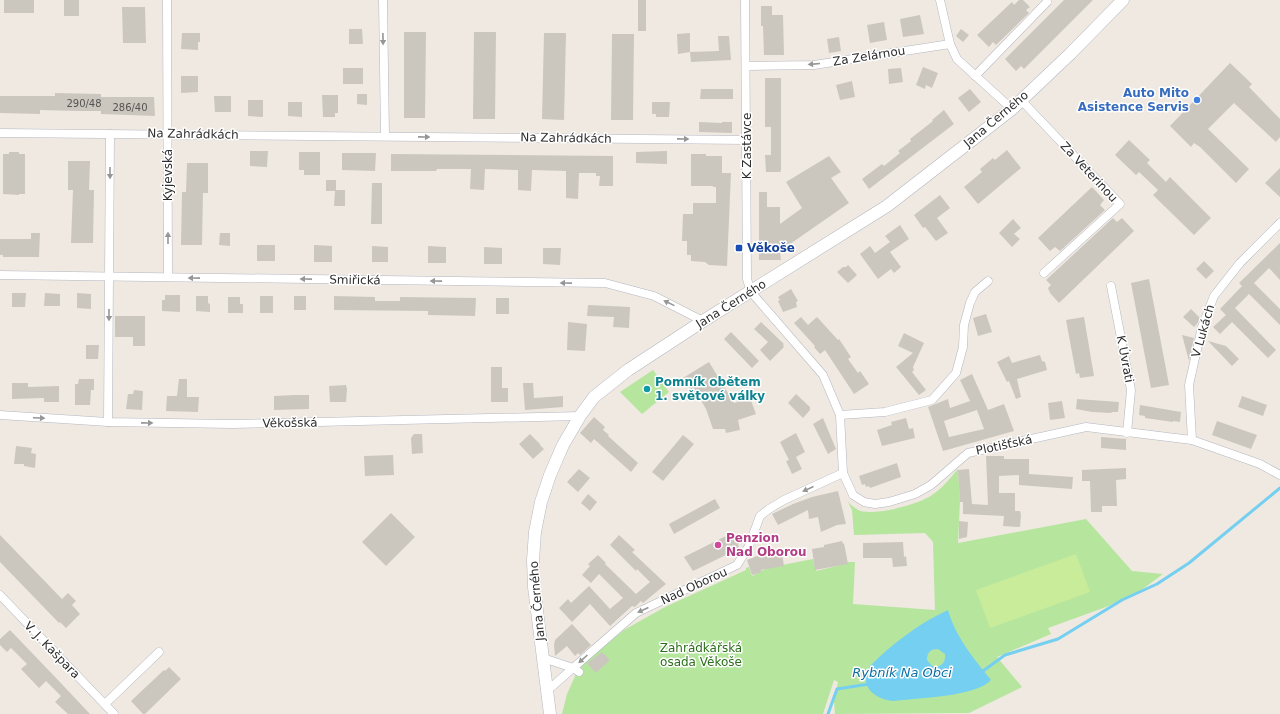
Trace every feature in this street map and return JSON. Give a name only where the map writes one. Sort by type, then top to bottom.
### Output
[{"type":"street","name":"Kyjevská","points":[[167,0],[168,277]]},
{"type":"street","points":[[383,0],[385,136]]},
{"type":"street","name":"K Zastávce","points":[[745,0],[747,278],[751,292]]},
{"type":"street","points":[[940,0],[950,44],[958,59],[1012,109]]},
{"type":"street","name":"Jana Černého","points":[[550,714],[534,587],[533,560],[535,532],[541,502],[550,475],[563,445],[580,416],[594,397],[615,379],[703,321],[887,206],[1012,109],[1070,54],[1123,0]]},
{"type":"street","points":[[975,76],[1047,2]]},
{"type":"street","name":"Za Zelárnou","points":[[746,66],[814,65],[950,44]]},
{"type":"street","name":"Za Veterinou","points":[[1021,100],[1120,204],[1044,273]]},
{"type":"street","name":"Na Zahrádkách","points":[[0,132],[747,140]]},
{"type":"street","points":[[108,422],[110,134]]},
{"type":"street","name":"V Lukách","points":[[1192,440],[1189,386],[1202,328],[1214,296],[1240,263],[1280,223]]},
{"type":"street","name":"Smiřická","points":[[0,275],[605,283],[654,296],[703,321]]},
{"type":"street","points":[[840,415],[885,412],[932,400],[956,373],[963,347],[964,325],[970,303],[975,292],[988,282]]},
{"type":"street","name":"K Úvrati","points":[[1111,286],[1131,390],[1128,432]]},
{"type":"street","name":"Plotišťská","points":[[751,292],[823,375],[840,415],[843,473],[853,495],[864,502],[875,504],[889,502],[915,494],[930,485],[968,453],[1086,428],[1192,440],[1260,464],[1280,476]]},
{"type":"street","name":"Věkošská","points":[[0,415],[108,422],[232,424],[580,416]]},
{"type":"street","name":"Nad Oborou","points":[[547,691],[576,670],[636,613],[737,565],[749,546],[760,516],[769,509],[784,500],[843,473]]},
{"type":"street","name":"V. J. Kašpara","points":[[0,595],[114,714]]},
{"type":"street","points":[[105,704],[159,652]]},
{"type":"street","points":[[543,658],[576,670]]},
{"type":"green space","points":[[653,370],[669,392],[642,414],[620,392]]},
{"type":"green space","name":"Zahrádkářská osada Věkoše","points":[[958,469],[960,501],[958,543],[1086,519],[1132,571],[1163,574],[1140,591],[1106,607],[1048,628],[1051,634],[997,657],[1022,687],[969,713],[835,714],[834,701],[838,682],[834,680],[823,714],[562,714],[567,694],[576,674],[586,661],[624,630],[665,607],[746,570],[746,568],[749,567],[752,576],[767,568],[813,559],[816,571],[848,562],[855,562],[853,604],[935,610],[933,542],[925,533],[854,535],[852,510],[848,502],[858,510],[865,512],[884,511],[907,506],[926,499],[936,492]]},
{"type":"green space","points":[[1076,554],[1090,592],[990,628],[976,590]]},
{"type":"water","name":"Rybník Na Obci","points":[[948,610],[960,638],[991,680],[983,686],[973,690],[945,696],[893,701],[880,698],[874,694],[867,686],[866,674],[869,667],[906,635]],"holes":[[[938,649],[945,654],[944,662],[938,666],[932,666],[927,660],[929,653],[933,650]]]},
{"type":"building","points":[[4,0],[34,0],[34,13],[4,13]]},
{"type":"building","points":[[64,0],[79,0],[79,16],[64,16]]},
{"type":"building","points":[[638,0],[646,0],[646,31],[638,31]]},
{"type":"building","points":[[1019,0],[1023,0],[1030,7],[1026,10],[1029,13],[996,45],[993,42],[989,47],[977,35],[1012,2],[1014,5]]},
{"type":"building","points":[[1064,0],[1093,0],[1024,69],[1021,66],[1016,71],[1005,59]]},
{"type":"building","points":[[761,6],[772,6],[772,15],[783,15],[784,55],[764,55],[763,26],[761,26]]},
{"type":"building","points":[[122,7],[145,7],[146,43],[123,43]]},
{"type":"building","points":[[920,15],[924,34],[903,37],[900,19]]},
{"type":"building","points":[[884,22],[887,40],[870,43],[867,25]]},
{"type":"building","points":[[349,29],[362,29],[363,44],[349,44]]},
{"type":"building","points":[[961,29],[969,35],[963,42],[956,36]]},
{"type":"building","points":[[404,32],[426,32],[425,118],[404,118]]},
{"type":"building","points":[[474,32],[496,32],[495,119],[473,119]]},
{"type":"building","points":[[182,33],[200,33],[198,50],[181,49]]},
{"type":"building","points":[[544,33],[566,33],[564,120],[542,119]]},
{"type":"building","points":[[690,33],[690,52],[678,54],[677,34]]},
{"type":"building","points":[[612,34],[634,34],[633,120],[611,120]]},
{"type":"building","points":[[718,36],[729,36],[731,60],[691,62],[690,52],[719,51]]},
{"type":"building","points":[[839,37],[841,51],[829,53],[827,39]]},
{"type":"building","points":[[1230,63],[1252,84],[1249,87],[1280,119],[1280,137],[1276,142],[1234,103],[1208,129],[1249,169],[1236,183],[1200,147],[1194,143],[1191,147],[1170,126]]},
{"type":"building","points":[[923,67],[938,73],[932,88],[926,85],[925,89],[916,85]]},
{"type":"building","points":[[343,68],[363,68],[363,84],[343,84]]},
{"type":"building","points":[[901,68],[903,82],[889,84],[888,69]]},
{"type":"building","points":[[181,76],[198,76],[198,92],[181,93]]},
{"type":"building","points":[[765,78],[781,78],[781,173],[780,170],[780,172],[766,172],[765,155],[771,155],[771,127],[765,127]]},
{"type":"building","points":[[852,81],[855,97],[840,100],[836,85]]},
{"type":"building","points":[[701,89],[733,89],[733,99],[700,99]]},
{"type":"building","points":[[970,89],[981,102],[969,112],[958,98]]},
{"type":"building","points":[[55,93],[101,94],[101,97],[154,97],[155,116],[101,114],[101,111],[40,110],[40,114],[0,113],[0,96],[55,96]]},
{"type":"building","points":[[357,94],[367,94],[367,105],[357,104]]},
{"type":"building","points":[[322,95],[338,95],[338,113],[335,113],[335,117],[323,117]]},
{"type":"building","points":[[214,96],[231,96],[231,112],[215,112]]},
{"type":"building","points":[[248,100],[263,100],[263,117],[248,116]]},
{"type":"building","points":[[288,102],[302,102],[302,117],[288,116]]},
{"type":"building","points":[[652,102],[670,102],[669,117],[656,117],[656,114],[652,114]]},
{"type":"building","points":[[944,110],[954,124],[869,189],[862,179],[882,164],[884,166],[900,153],[898,151],[911,141],[910,139],[933,121],[932,120]]},
{"type":"building","points":[[699,122],[732,122],[732,133],[699,132]]},
{"type":"building","points":[[1129,140],[1150,160],[1147,163],[1166,182],[1170,177],[1211,218],[1194,235],[1153,195],[1158,190],[1139,172],[1136,175],[1115,155]]},
{"type":"building","points":[[1007,150],[1021,168],[978,204],[964,187],[982,172],[980,169],[993,158],[995,160]]},
{"type":"building","points":[[250,151],[268,151],[267,167],[250,166]]},
{"type":"building","points":[[667,151],[667,164],[636,163],[636,152]]},
{"type":"building","points":[[9,152],[19,152],[19,154],[25,154],[25,194],[3,194],[3,154],[9,154]]},
{"type":"building","points":[[299,152],[320,152],[320,175],[304,175],[304,170],[299,170]]},
{"type":"building","points":[[342,153],[376,153],[375,171],[342,170]]},
{"type":"building","points":[[391,154],[613,156],[613,186],[599,186],[600,176],[596,176],[596,173],[579,173],[578,199],[566,198],[566,171],[532,170],[531,191],[518,190],[518,170],[485,169],[484,190],[470,189],[471,169],[391,171]]},
{"type":"building","points":[[691,154],[722,156],[722,173],[731,173],[727,266],[709,265],[705,262],[691,261],[691,255],[687,255],[687,241],[682,241],[683,214],[693,214],[693,203],[716,203],[716,187],[691,186]]},
{"type":"building","points":[[829,156],[841,172],[831,178],[849,203],[780,251],[781,260],[759,260],[759,192],[767,192],[767,207],[780,207],[780,224],[802,208],[786,182]]},
{"type":"building","points":[[68,161],[90,161],[89,190],[94,190],[93,243],[71,243],[73,190],[68,190]]},
{"type":"building","points":[[187,163],[208,163],[208,193],[203,193],[202,245],[181,245],[182,192],[186,192]]},
{"type":"building","points":[[1280,168],[1280,197],[1265,183]]},
{"type":"building","points":[[326,180],[336,180],[336,190],[345,190],[345,206],[334,206],[335,191],[326,191]]},
{"type":"building","points":[[372,183],[382,183],[382,224],[371,224]]},
{"type":"building","points":[[1092,187],[1104,200],[1100,205],[1105,210],[1060,251],[1055,247],[1050,251],[1038,238]]},
{"type":"building","points":[[940,195],[950,208],[937,218],[948,233],[936,241],[925,227],[923,228],[914,215]]},
{"type":"building","points":[[1113,218],[1117,222],[1122,218],[1134,231],[1059,303],[1050,293],[1048,288],[1051,285],[1046,280]]},
{"type":"building","points":[[1013,219],[1021,228],[1014,234],[1020,239],[1012,247],[999,233]]},
{"type":"building","points":[[900,225],[909,239],[890,252],[901,267],[894,273],[891,269],[878,279],[860,254],[870,246],[875,253],[890,242],[885,236]]},
{"type":"building","points":[[31,233],[40,233],[39,257],[3,257],[3,255],[0,255],[0,239],[31,239]]},
{"type":"building","points":[[220,233],[230,233],[230,246],[219,245]]},
{"type":"building","points":[[1280,243],[1280,280],[1269,268],[1254,283],[1280,309],[1280,325],[1249,294],[1235,308],[1276,350],[1268,358],[1232,322],[1220,334],[1213,327],[1226,315],[1220,309],[1242,286],[1239,283]]},
{"type":"building","points":[[257,245],[275,245],[275,261],[257,261]]},
{"type":"building","points":[[314,245],[332,246],[332,262],[314,262]]},
{"type":"building","points":[[372,246],[388,247],[388,262],[372,262]]},
{"type":"building","points":[[428,246],[446,247],[446,263],[428,263]]},
{"type":"building","points":[[484,247],[502,248],[502,264],[484,264]]},
{"type":"building","points":[[543,248],[561,248],[560,265],[543,264]]},
{"type":"building","points":[[1204,261],[1214,271],[1206,279],[1196,269]]},
{"type":"building","points":[[848,265],[857,275],[848,283],[837,272]]},
{"type":"building","points":[[1149,279],[1169,385],[1151,388],[1131,283]]},
{"type":"building","points":[[791,289],[798,301],[796,302],[797,307],[783,312],[778,301],[780,300],[778,297]]},
{"type":"building","points":[[12,293],[26,293],[25,307],[12,307]]},
{"type":"building","points":[[45,293],[60,294],[60,306],[44,306]]},
{"type":"building","points":[[77,293],[91,294],[91,309],[77,308]]},
{"type":"building","points":[[165,295],[180,295],[180,312],[162,311],[162,300],[165,300]]},
{"type":"building","points":[[196,296],[208,296],[210,312],[196,311]]},
{"type":"building","points":[[260,296],[273,296],[273,313],[260,313]]},
{"type":"building","points":[[294,296],[306,296],[306,310],[294,310]]},
{"type":"building","points":[[334,296],[375,297],[375,301],[400,301],[400,297],[476,298],[475,316],[428,315],[428,311],[334,310]]},
{"type":"building","points":[[228,297],[240,297],[240,304],[243,304],[243,313],[228,313]]},
{"type":"building","points":[[496,298],[509,298],[509,314],[496,314]]},
{"type":"building","points":[[588,305],[630,307],[629,328],[613,327],[614,317],[587,316]]},
{"type":"building","points":[[1191,309],[1200,318],[1194,327],[1183,317]]},
{"type":"building","points":[[986,314],[992,332],[978,336],[973,318]]},
{"type":"building","points":[[115,316],[145,316],[145,346],[133,346],[133,337],[115,337]]},
{"type":"building","points":[[801,317],[808,325],[817,317],[838,340],[839,339],[851,357],[848,359],[858,373],[860,371],[869,384],[854,394],[825,350],[820,354],[814,347],[815,346],[794,323]]},
{"type":"building","points":[[1084,317],[1094,376],[1080,378],[1079,373],[1076,374],[1066,320]]},
{"type":"building","points":[[568,322],[587,324],[585,351],[567,350]]},
{"type":"building","points":[[761,322],[784,344],[784,347],[770,361],[760,350],[768,342],[754,329]]},
{"type":"building","points":[[731,332],[759,361],[752,368],[724,339]]},
{"type":"building","points":[[904,333],[924,343],[912,372],[926,390],[919,395],[896,367],[913,353],[898,346]]},
{"type":"building","points":[[1182,335],[1194,338],[1189,361]]},
{"type":"building","points":[[1208,341],[1226,346],[1239,359],[1232,366]]},
{"type":"building","points":[[86,345],[99,345],[98,359],[86,359]]},
{"type":"building","points":[[1040,355],[1042,361],[1045,362],[1047,370],[1017,379],[1021,397],[1016,399],[1009,381],[1007,382],[997,362],[1009,356],[1012,363]]},
{"type":"building","points":[[709,362],[734,403],[750,398],[756,414],[738,420],[740,430],[726,433],[725,429],[713,429],[706,409],[699,397],[697,398],[694,393],[693,394],[683,378]]},
{"type":"building","points":[[491,367],[502,367],[502,388],[508,388],[508,402],[491,402]]},
{"type":"building","points":[[972,374],[988,410],[1004,404],[1014,431],[943,451],[928,407],[948,399],[950,408],[970,401],[960,380]],"holes":[[[977,410],[984,429],[949,437],[944,421]]]},
{"type":"building","points":[[79,379],[94,379],[94,390],[91,390],[90,405],[75,405],[75,384],[78,384]]},
{"type":"building","points":[[179,379],[187,379],[187,397],[199,397],[198,412],[166,411],[167,396],[177,396]]},
{"type":"building","points":[[12,383],[28,383],[28,387],[59,386],[59,402],[44,402],[44,398],[12,399]]},
{"type":"building","points":[[523,383],[533,383],[534,398],[563,396],[563,407],[525,410]]},
{"type":"building","points":[[346,385],[346,402],[330,402],[329,386]]},
{"type":"building","points":[[134,390],[143,391],[142,410],[126,409],[128,394],[133,394]]},
{"type":"building","points":[[796,394],[810,407],[810,410],[803,418],[788,403]]},
{"type":"building","points":[[309,395],[309,409],[274,410],[274,396]]},
{"type":"building","points":[[1242,396],[1267,405],[1263,416],[1238,407]]},
{"type":"building","points":[[1077,399],[1119,402],[1118,412],[1092,412],[1076,409]]},
{"type":"building","points":[[1062,401],[1065,418],[1050,420],[1048,403]]},
{"type":"building","points":[[1140,405],[1181,412],[1180,422],[1145,418],[1145,416],[1139,415]]},
{"type":"building","points":[[594,417],[605,427],[603,430],[609,435],[608,436],[638,463],[631,472],[594,439],[591,443],[580,433]]},
{"type":"building","points":[[823,418],[836,449],[828,454],[813,424]]},
{"type":"building","points":[[906,418],[909,429],[913,428],[915,438],[882,446],[877,430],[892,425],[891,422]]},
{"type":"building","points":[[1217,421],[1257,435],[1251,449],[1212,435]]},
{"type":"building","points":[[796,433],[805,452],[796,457],[802,469],[792,474],[786,461],[789,460],[780,442]]},
{"type":"building","points":[[414,434],[422,434],[423,453],[412,454],[411,438]]},
{"type":"building","points":[[530,434],[544,449],[533,459],[519,444]]},
{"type":"building","points":[[683,435],[694,444],[663,481],[652,472]]},
{"type":"building","points":[[1101,437],[1126,439],[1126,450],[1101,448]]},
{"type":"building","points":[[16,446],[32,448],[31,453],[36,454],[35,468],[24,466],[24,464],[14,464]]},
{"type":"building","points":[[393,455],[394,475],[365,476],[364,456]]},
{"type":"building","points":[[986,456],[1004,456],[1004,459],[1029,459],[1029,474],[1073,477],[1072,489],[1019,485],[1019,475],[999,476],[999,493],[1015,493],[1015,511],[1020,511],[1021,515],[1020,527],[1003,526],[1004,516],[963,514],[963,502],[960,502],[958,470],[969,469],[972,504],[988,505]]},
{"type":"building","points":[[897,463],[901,477],[870,488],[869,486],[866,487],[865,484],[862,485],[859,476]]},
{"type":"building","points":[[1126,468],[1126,479],[1116,480],[1117,506],[1102,506],[1102,512],[1091,512],[1090,481],[1082,481],[1082,470]]},
{"type":"building","points":[[579,469],[590,478],[578,492],[567,482]]},
{"type":"building","points":[[838,491],[846,524],[837,525],[821,532],[818,517],[809,519],[808,510],[778,525],[772,514],[812,497]]},
{"type":"building","points":[[588,494],[597,502],[590,511],[581,503]]},
{"type":"building","points":[[715,499],[720,508],[674,534],[669,524]]},
{"type":"building","points":[[391,513],[415,537],[386,566],[362,542]]},
{"type":"building","points":[[959,521],[968,522],[967,537],[959,539]]},
{"type":"building","points":[[734,532],[740,543],[738,544],[740,550],[729,555],[728,554],[693,571],[684,557]]},
{"type":"building","points":[[0,535],[62,599],[68,593],[76,601],[72,605],[80,614],[66,628],[60,622],[59,623],[0,562]]},
{"type":"building","points":[[619,535],[635,550],[632,552],[666,584],[643,603],[641,601],[635,607],[632,606],[610,626],[590,604],[572,622],[559,608],[568,599],[571,603],[589,586],[610,609],[623,598],[599,574],[591,583],[582,575],[590,566],[588,564],[598,555],[606,563],[605,564],[636,594],[650,582],[637,569],[636,571],[610,545]]},
{"type":"building","points":[[842,541],[843,544],[844,543],[848,564],[815,570],[812,549]]},
{"type":"building","points":[[903,542],[904,557],[906,556],[907,566],[893,567],[892,558],[863,558],[863,543]]},
{"type":"building","points":[[781,548],[784,566],[761,570],[762,572],[752,575],[747,560],[764,553],[763,551]]},
{"type":"building","points":[[572,624],[591,645],[580,655],[578,653],[575,656],[567,646],[555,656],[555,640]]},
{"type":"building","points":[[10,630],[90,714],[68,714],[55,702],[61,696],[46,681],[39,688],[21,669],[27,664],[11,648],[7,652],[0,645],[0,639]]},
{"type":"building","points":[[602,652],[610,660],[596,673],[587,663]]},
{"type":"building","points":[[169,667],[181,679],[145,714],[143,714],[131,701]]},
{"type":"waterway","points":[[979,671],[983,671],[1005,655],[1058,639],[1122,600],[1157,584],[1189,563],[1280,488]]},
{"type":"waterway","points":[[828,714],[837,689],[869,684]]},
{"type":"place","name":"Auto Mito Asistence Servis","points":[[1197,100]]},
{"type":"place","name":"Věkoše","points":[[739,248]]},
{"type":"place","name":"Pomník obětem 1. světové války","points":[[647,389]]},
{"type":"place","name":"Penzion Nad Oborou","points":[[718,545]]}]
